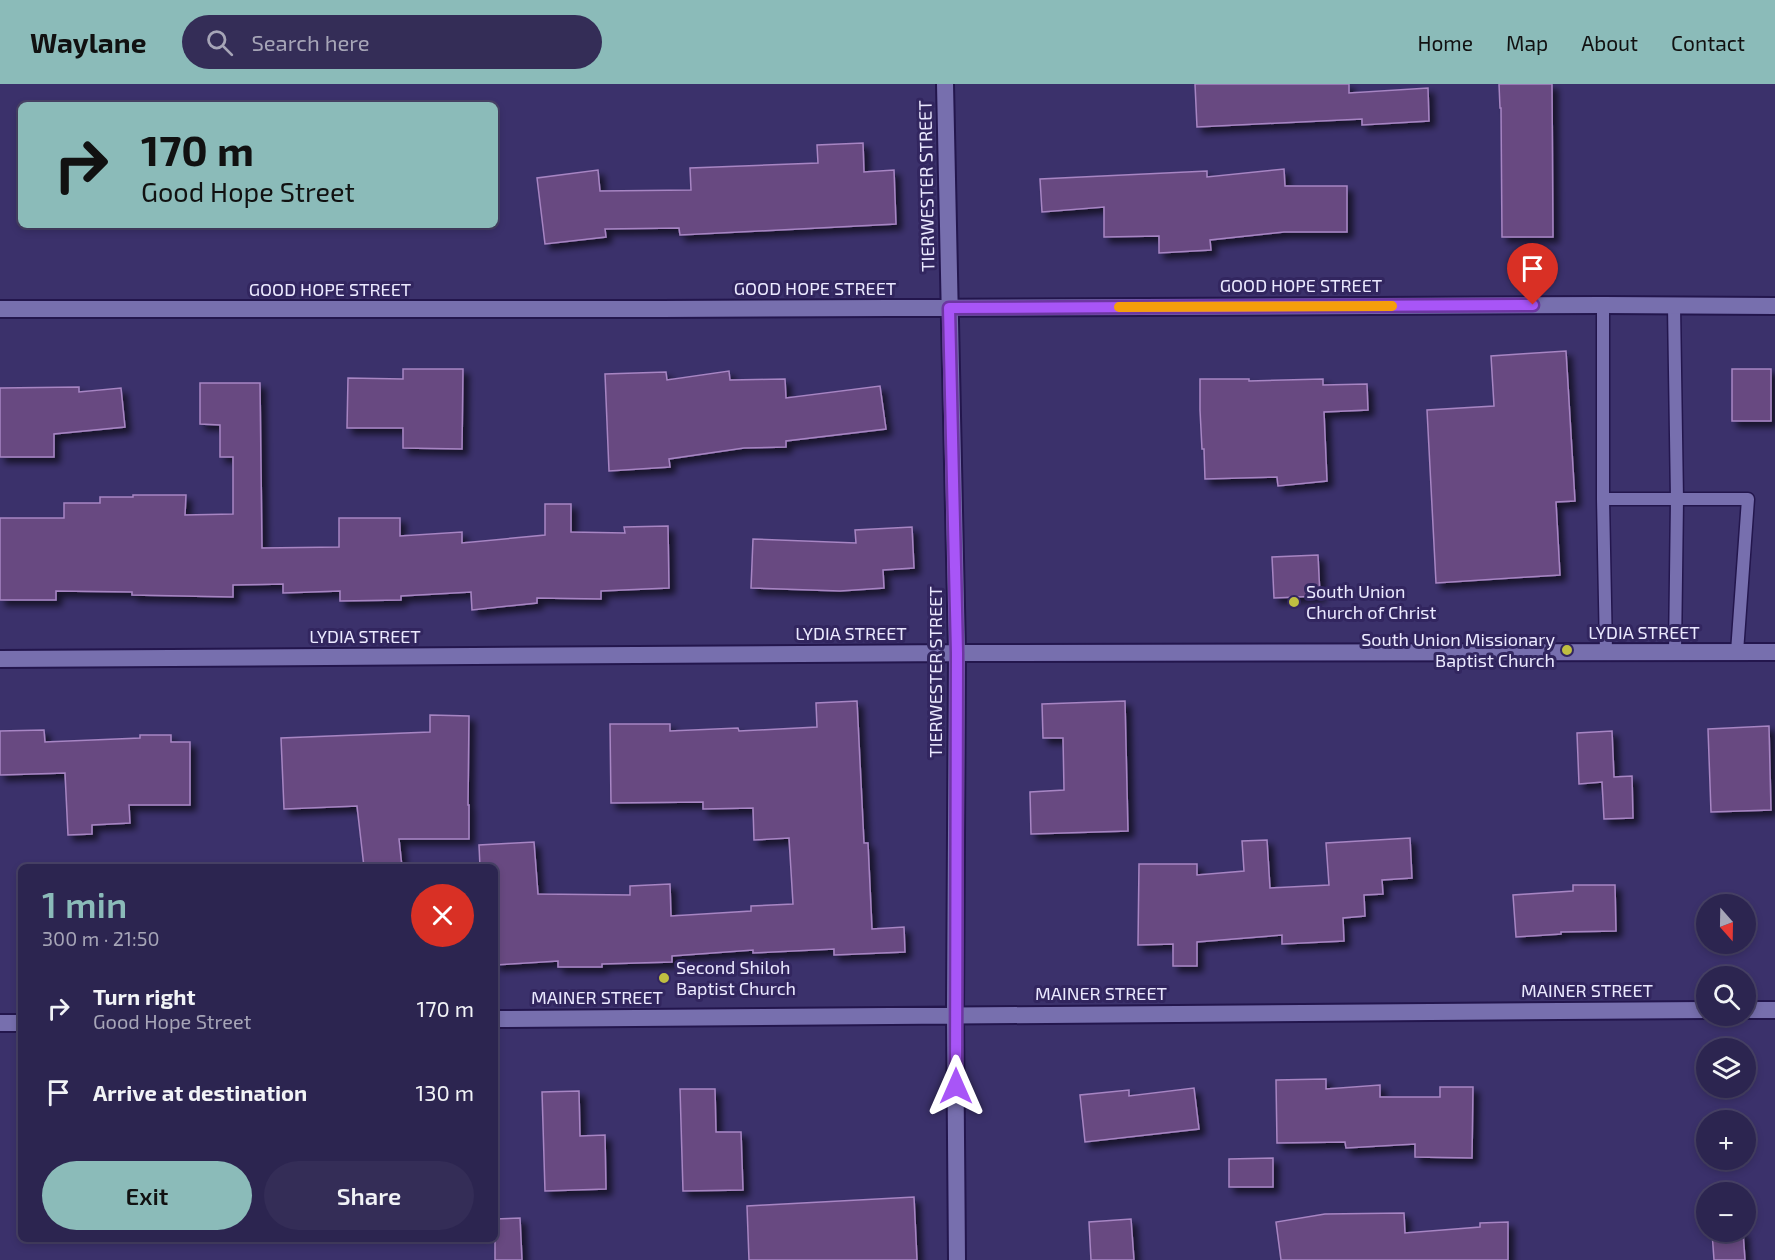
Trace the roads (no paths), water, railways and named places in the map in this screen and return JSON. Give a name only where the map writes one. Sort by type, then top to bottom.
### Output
[{"type":"street","name":"TIERWESTER STREET","points":[[945,84],[957,653],[957,1260]]},
{"type":"street","name":"GOOD HOPE STREET","points":[[0,309],[1775,306]]},
{"type":"street","name":"LYDIA STREET","points":[[0,659],[957,653],[1775,652]]},
{"type":"street","name":"MAINER STREET","points":[[498,1018],[1696,1010]]},
{"type":"street","points":[[1756,1010],[1775,1010]]},
{"type":"street","points":[[0,1023],[18,1023]]},
{"type":"lane","points":[[1603,305],[1606,652]]},
{"type":"lane","points":[[1674,306],[1677,500],[1675,652]]},
{"type":"lane","points":[[1603,499],[1748,499],[1737,652]]},
{"type":"place","name":"South Union Church of Christ","points":[[1294,602]]},
{"type":"place","name":"South Union Missionary Baptist Church","points":[[1567,650]]},
{"type":"place","name":"Second Shiloh Baptist Church","points":[[664,978]]}]
